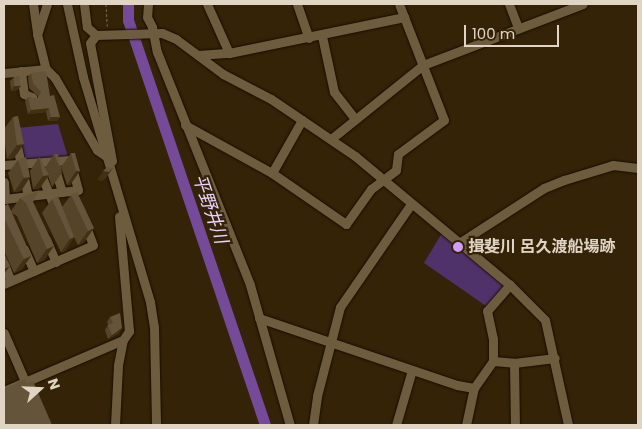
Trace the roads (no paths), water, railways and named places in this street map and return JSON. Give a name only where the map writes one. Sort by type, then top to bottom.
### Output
[{"type":"street","points":[[33,4],[37,34],[46,69],[55,78],[97,150],[106,156]]},
{"type":"street","points":[[37,34],[47,4]]},
{"type":"street","points":[[67,4],[83,77],[154,327],[156,425]]},
{"type":"street","points":[[84,4],[87,27],[96,35],[150,32],[176,39],[198,55],[331,139],[510,285],[542,313],[554,358],[568,425]]},
{"type":"street","points":[[148,4],[147,17],[150,32],[185,125],[222,212],[259,318],[290,425]]},
{"type":"street","points":[[207,4],[229,53]]},
{"type":"street","points":[[296,4],[309,38]]},
{"type":"street","points":[[185,125],[272,173],[346,224],[371,189],[396,170],[398,154],[444,120],[399,4]]},
{"type":"street","points":[[510,4],[518,28]]},
{"type":"street","points":[[331,139],[354,118],[423,65],[583,4]]},
{"type":"street","points":[[198,55],[229,53],[322,36],[404,17]]},
{"type":"street","points":[[96,35],[90,43],[115,190],[129,311],[129,331],[123,340],[116,375],[115,425]]},
{"type":"street","points":[[322,36],[334,92],[354,118]]},
{"type":"street","points":[[4,73],[46,69]]},
{"type":"street","points":[[21,71],[24,94],[32,97]]},
{"type":"street","points":[[272,173],[302,120]]},
{"type":"street","points":[[15,130],[19,164],[28,196]]},
{"type":"street","points":[[4,165],[70,160],[78,190],[6,199],[4,182]]},
{"type":"street","points":[[53,162],[62,192]]},
{"type":"street","points":[[36,163],[59,220]]},
{"type":"street","points":[[459,243],[544,188],[564,180],[613,166],[638,168]]},
{"type":"street","points":[[314,425],[317,396],[340,307],[411,204]]},
{"type":"street","points":[[4,264],[7,283],[56,262],[72,250],[93,246],[82,218]]},
{"type":"street","points":[[41,227],[56,262]]},
{"type":"street","points":[[18,236],[34,272]]},
{"type":"street","points":[[466,425],[474,388],[492,361],[493,339],[488,311],[510,285]]},
{"type":"street","points":[[259,318],[412,370],[474,388]]},
{"type":"street","points":[[4,333],[33,399]]},
{"type":"street","points":[[4,391],[123,340]]},
{"type":"street","points":[[492,361],[514,363],[554,358]]},
{"type":"street","points":[[514,363],[515,425]]},
{"type":"street","points":[[396,425],[412,370]]},
{"type":"waterway","name":"平野井川","points":[[128,4],[128,20],[265,425]]},
{"type":"place","name":"揖斐川 呂久渡船場跡","points":[[458,247]]}]
